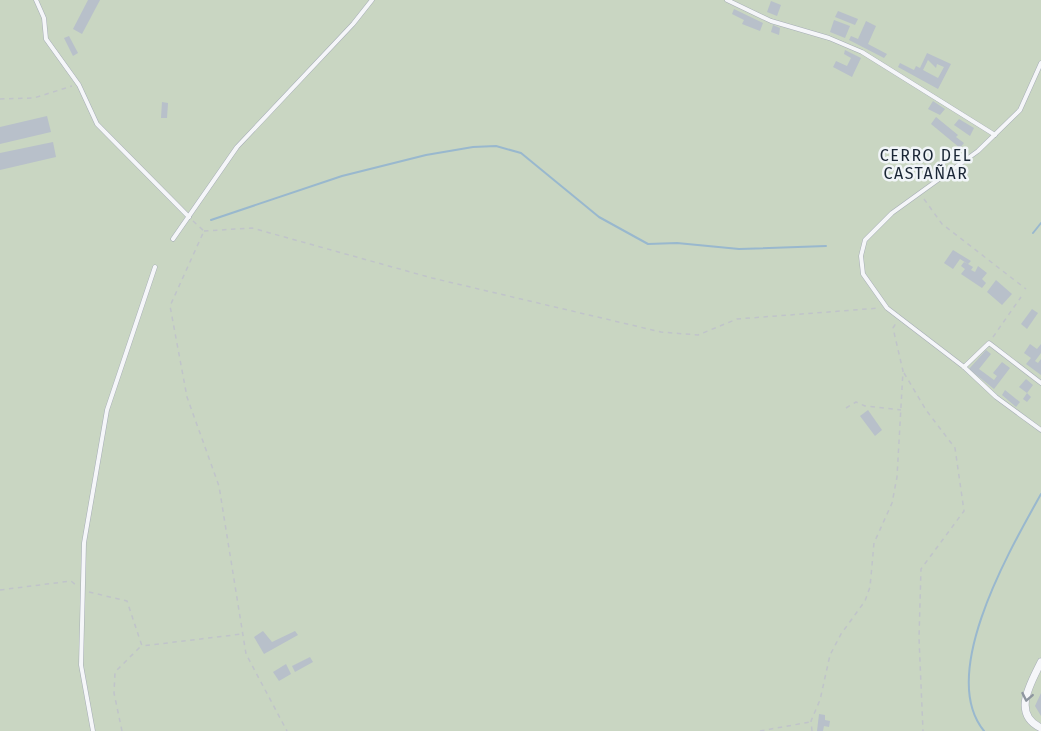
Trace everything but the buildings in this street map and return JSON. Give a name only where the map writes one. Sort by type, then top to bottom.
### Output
[{"type":"street","points":[[1041,662],[1025,696],[1025,711],[1033,724],[1041,728]]},
{"type":"lane","points":[[36,0],[44,18],[46,39],[79,85],[97,124],[189,217]]},
{"type":"lane","points":[[173,238],[237,147],[372,0]]},
{"type":"lane","points":[[727,0],[771,21],[829,38],[862,52],[995,135]]},
{"type":"lane","points":[[1041,63],[1020,110],[978,151],[892,213],[865,240],[862,247],[863,274],[887,308],[964,367],[996,397],[1041,430]]},
{"type":"lane","points":[[93,731],[81,665],[84,543],[107,411],[155,267]]},
{"type":"lane","points":[[964,367],[989,343],[1041,383]]},
{"type":"path","points":[[0,99],[34,98],[58,88],[79,85]]},
{"type":"path","points":[[920,193],[942,224],[1026,290]]},
{"type":"path","points":[[189,217],[204,231],[252,228],[432,278],[661,332],[698,336],[737,319],[887,308]]},
{"type":"path","points":[[204,231],[170,306],[187,397],[219,486],[246,654],[287,731]]},
{"type":"path","points":[[989,343],[1021,297]]},
{"type":"path","points":[[812,731],[811,722],[820,700],[830,655],[841,634],[865,601],[870,587],[874,543],[892,503],[897,477],[903,371],[893,328],[902,319]]},
{"type":"path","points":[[903,371],[926,410],[955,448],[964,511],[921,569],[920,638],[923,731]]},
{"type":"path","points":[[846,408],[856,402],[865,406],[902,410]]},
{"type":"path","points":[[0,590],[71,581],[83,590],[128,600],[142,646]]},
{"type":"path","points":[[122,731],[114,693],[115,672],[142,646],[243,634]]},
{"type":"path","points":[[760,731],[811,722]]},
{"type":"green space","points":[[0,0],[1041,0],[1041,731],[0,731]]},
{"type":"waterway","points":[[211,220],[342,176],[426,155],[473,147],[496,146],[521,153],[599,217],[648,244],[677,243],[739,249],[826,246]]},
{"type":"waterway","points":[[1033,233],[1041,223]]},
{"type":"waterway","points":[[984,731],[972,707],[969,678],[973,645],[997,578],[1041,494]]},
{"type":"district","name":"CERRO DEL CASTAÑAR","points":[[926,164]]}]
